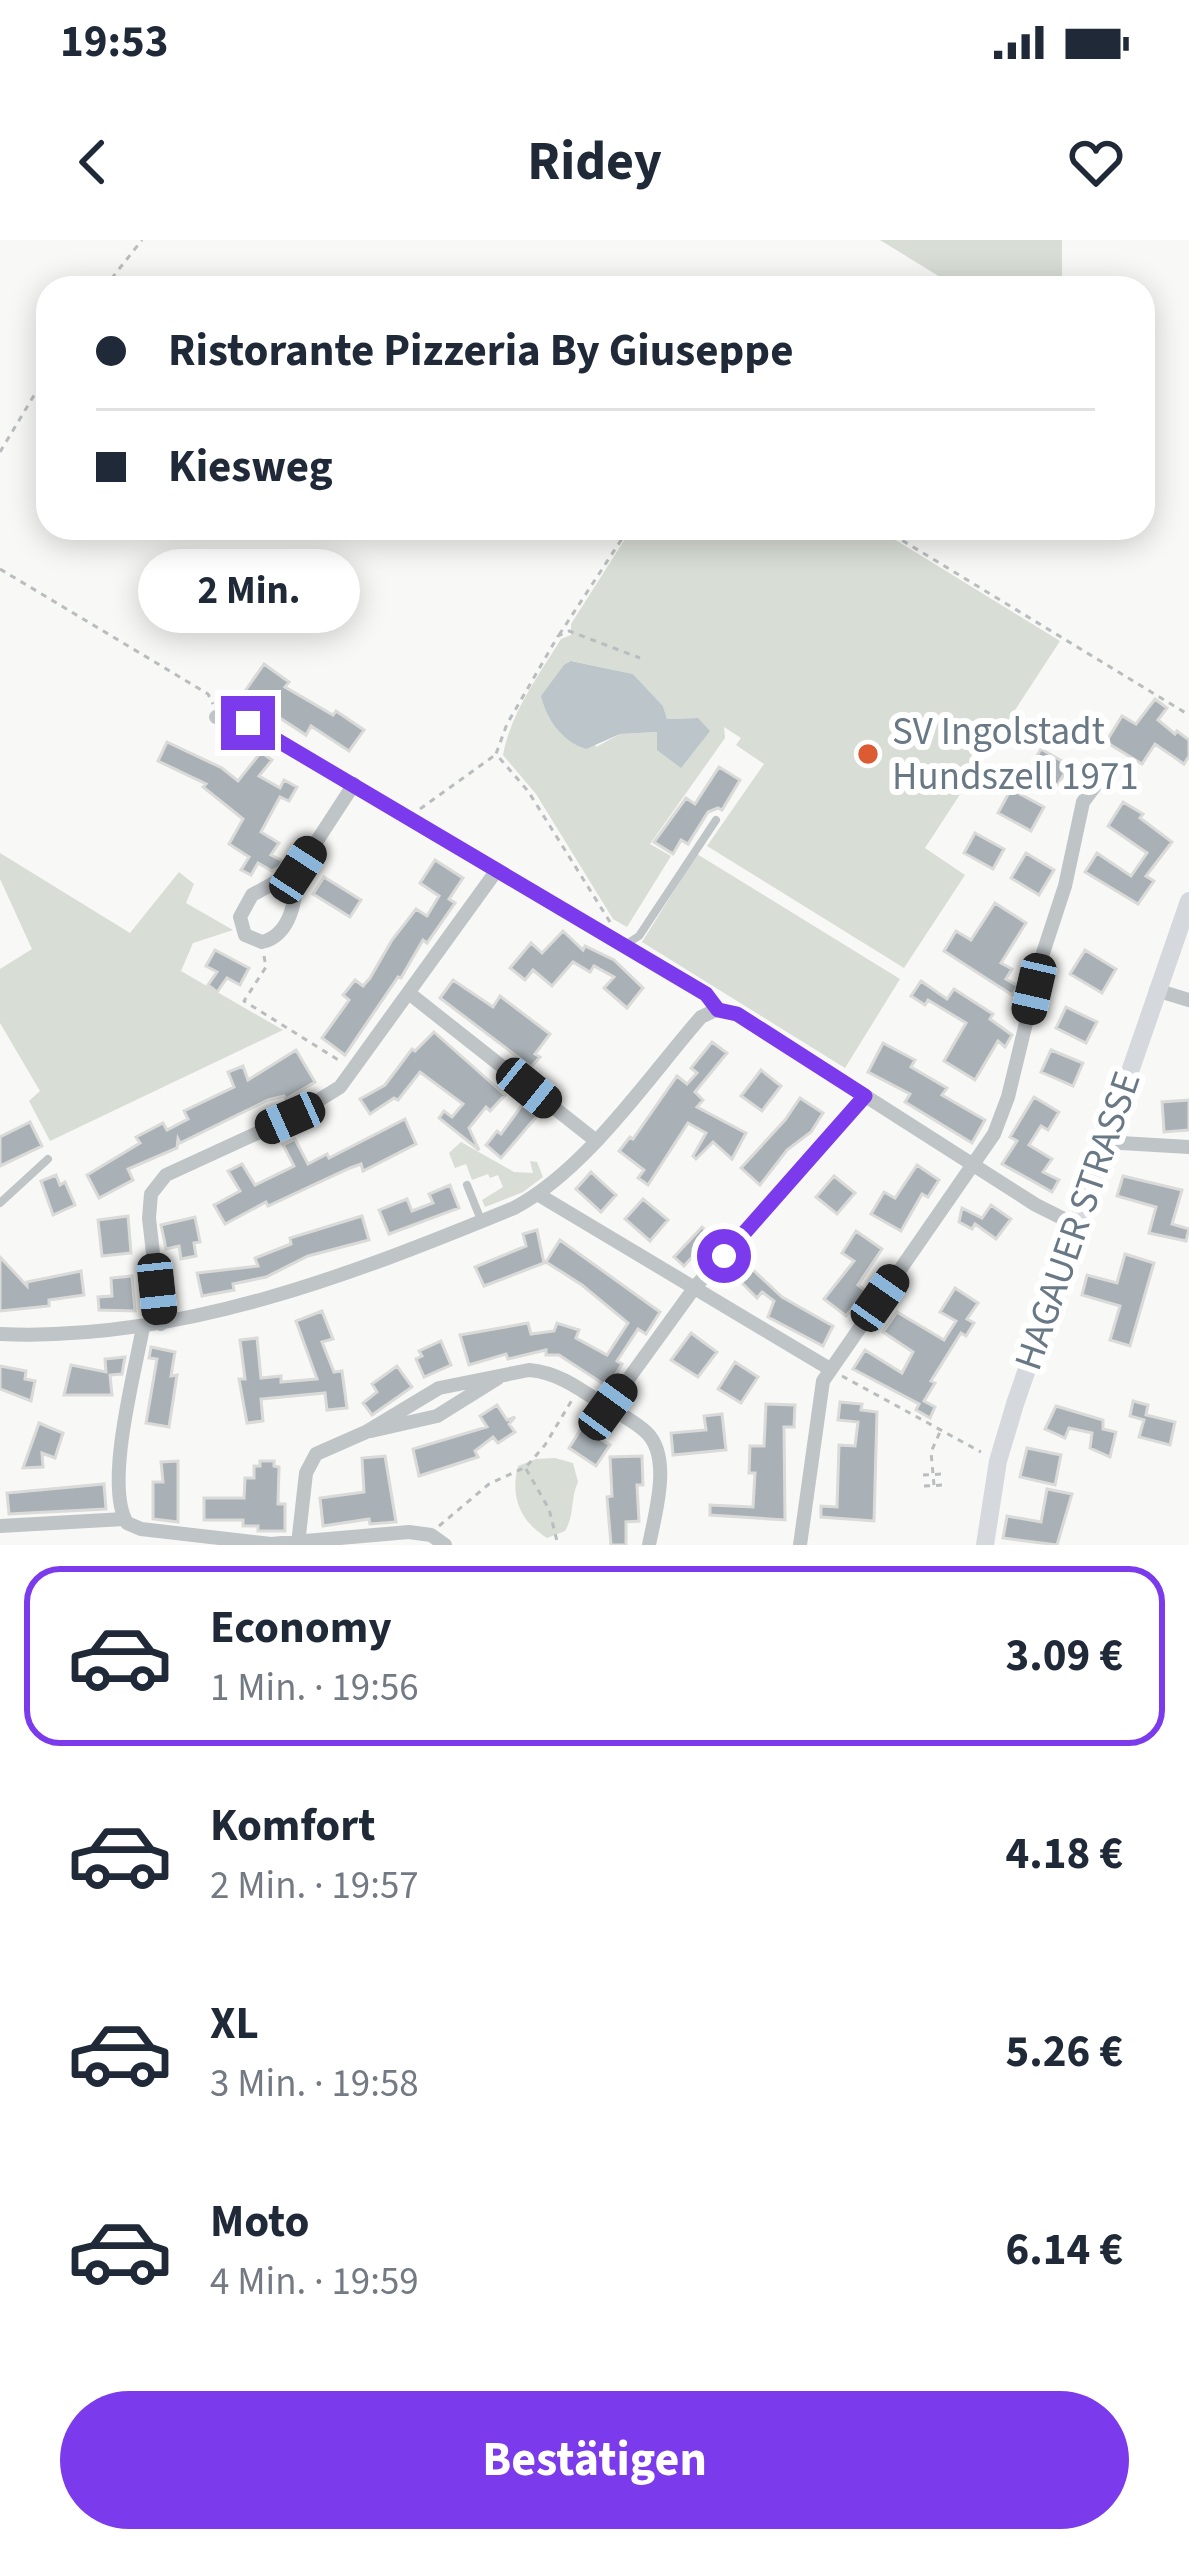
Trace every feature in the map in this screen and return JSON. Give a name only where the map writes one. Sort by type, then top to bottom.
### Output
[{"type":"street","points":[[216,717],[248,723],[354,784],[706,994],[718,1010]]},
{"type":"street","points":[[800,1545],[818,1397],[830,1369],[994,1134],[1009,1096],[1083,802],[1104,774]]},
{"type":"street","points":[[298,870],[264,886],[244,906],[241,927],[245,935],[262,942],[272,940],[287,920],[298,870],[354,784]]},
{"type":"street","points":[[161,1324],[149,1218],[157,1185],[178,1167],[317,1103],[356,1070],[497,870]]},
{"type":"street","name":"HAGAUER STRASSE","points":[[985,1545],[998,1461],[1189,901]]},
{"type":"street","points":[[1156,990],[1189,1000]]},
{"type":"street","points":[[410,994],[595,1140]]},
{"type":"street","points":[[0,1334],[86,1333],[161,1324],[282,1294],[482,1221],[539,1195],[574,1166],[701,1017],[718,1010],[737,1014],[1036,1205],[1076,1225]]},
{"type":"street","points":[[608,1407],[695,1287],[865,1096]]},
{"type":"street","points":[[1104,1142],[1189,1147]]},
{"type":"street","points":[[539,1195],[830,1369]]},
{"type":"street","points":[[124,1519],[120,1475],[142,1327]]},
{"type":"street","points":[[366,1432],[440,1388],[543,1371],[579,1388],[648,1433],[658,1452],[649,1545]]},
{"type":"street","points":[[298,1544],[310,1463],[325,1448],[366,1432],[437,1416],[500,1377]]},
{"type":"street","points":[[0,1526],[124,1519],[141,1529],[189,1540],[298,1544],[409,1532],[431,1535],[445,1545]]},
{"type":"lane","points":[[620,943],[639,936],[716,820]]},
{"type":"lane","points":[[0,1202],[48,1159]]},
{"type":"lane","points":[[467,1184],[482,1221]]},
{"type":"path","points":[[114,276],[142,240]]},
{"type":"path","points":[[0,452],[36,392]]},
{"type":"path","points":[[409,817],[496,754],[507,724],[558,636],[621,540]]},
{"type":"path","points":[[902,540],[1189,716]]},
{"type":"path","points":[[0,568],[208,694],[216,717]]},
{"type":"path","points":[[558,636],[569,631],[640,658]]},
{"type":"path","points":[[496,754],[528,790],[620,943]]},
{"type":"path","points":[[262,942],[266,967],[244,1001],[356,1070]]},
{"type":"path","points":[[830,1369],[998,1461]]},
{"type":"path","points":[[431,1535],[489,1484],[526,1467],[579,1388]]},
{"type":"path","points":[[934,1485],[931,1452],[941,1430]]},
{"type":"path","points":[[526,1467],[549,1509],[558,1545]]},
{"type":"path","points":[[923,1475],[943,1474]]},
{"type":"path","points":[[924,1486],[944,1485]]},
{"type":"shaded area","points":[[880,240],[1062,240],[1062,276],[938,276]]},
{"type":"shaded area","name":"SV Ingolstadt Hundszell 1971","points":[[624,540],[896,540],[1060,641],[925,848],[965,875],[904,968],[707,846],[764,764],[736,745],[741,738],[724,727],[725,738],[650,844],[671,856],[627,927],[613,919],[536,794],[503,755],[535,680],[561,639],[571,635],[571,624]],"holes":[[[572,661],[633,674],[663,706],[667,719],[698,718],[658,732],[620,734],[596,747]]]},
{"type":"shaded area","points":[[571,661],[633,674],[663,706],[667,719],[698,718],[710,731],[681,768],[657,750],[657,732],[620,734],[586,749],[577,745],[557,728],[541,696]]},
{"type":"shaded area","points":[[0,853],[130,933],[179,872],[194,884],[186,903],[233,930],[193,943],[181,971],[283,1030],[50,1141],[29,1101],[40,1091],[0,1023],[0,969],[32,949],[0,879]]},
{"type":"shaded area","points":[[697,854],[900,979],[845,1068],[642,942]]},
{"type":"shaded area","points":[[461,1142],[514,1172],[533,1173],[530,1161],[537,1162],[543,1177],[523,1192],[485,1207],[482,1200],[503,1187],[498,1175],[472,1180],[466,1164],[455,1168],[449,1153]]},
{"type":"shaded area","points":[[555,1458],[573,1463],[578,1482],[565,1531],[547,1538],[519,1507],[516,1477],[518,1466]]},
{"type":"building","points":[[264,664],[289,682],[285,687],[364,730],[349,751],[311,726],[306,735],[243,694]]},
{"type":"building","points":[[1155,699],[1167,708],[1158,720],[1189,740],[1184,764],[1155,744],[1142,764],[1106,742],[1122,716],[1136,724]]},
{"type":"building","points":[[167,742],[222,768],[238,781],[261,752],[272,760],[259,776],[280,788],[284,780],[297,787],[289,801],[280,797],[261,832],[279,843],[271,855],[283,861],[279,867],[272,871],[258,863],[251,875],[241,870],[249,857],[229,844],[243,819],[203,787],[206,784],[158,761]]},
{"type":"building","points":[[1041,749],[1069,765],[1056,788],[1027,772]]},
{"type":"building","points":[[719,767],[740,780],[722,810],[708,812],[688,844],[681,840],[673,854],[654,842],[686,798],[695,804]]},
{"type":"building","points":[[1011,789],[1044,807],[1031,831],[998,813]]},
{"type":"building","points":[[1123,802],[1172,842],[1146,876],[1154,881],[1138,904],[1085,872],[1097,853],[1131,876],[1147,853],[1108,826]]},
{"type":"building","points":[[975,833],[1004,849],[993,869],[964,853]]},
{"type":"building","points":[[1026,853],[1054,870],[1039,895],[1011,878]]},
{"type":"building","points":[[435,860],[463,878],[449,899],[455,903],[427,943],[423,940],[345,1055],[322,1038],[349,1000],[343,995],[355,980],[363,986],[370,978],[416,909],[427,916],[439,896],[420,883]]},
{"type":"building","points":[[324,877],[361,900],[350,917],[313,894]]},
{"type":"building","points":[[995,903],[1026,923],[1001,963],[1012,969],[1006,979],[1018,986],[1012,995],[944,951],[956,931],[971,940]]},
{"type":"building","points":[[563,931],[583,950],[585,946],[614,960],[643,988],[627,1008],[604,988],[614,977],[594,966],[590,972],[573,962],[552,986],[533,970],[525,980],[510,968],[531,943],[542,953]]},
{"type":"building","points":[[215,950],[249,968],[240,985],[227,978],[217,992],[208,985],[217,972],[206,966]]},
{"type":"building","points":[[1085,950],[1116,969],[1102,993],[1070,974]]},
{"type":"building","points":[[453,980],[493,1007],[500,996],[550,1034],[531,1067],[440,998]]},
{"type":"building","points":[[921,981],[947,999],[954,989],[993,1014],[990,1019],[1012,1035],[1005,1047],[998,1041],[975,1080],[944,1061],[966,1023],[928,1000],[925,1005],[911,996]]},
{"type":"building","points":[[1066,1007],[1097,1022],[1086,1043],[1056,1028]]},
{"type":"building","points":[[434,1032],[505,1095],[490,1111],[486,1107],[469,1128],[479,1150],[439,1118],[444,1111],[452,1117],[463,1104],[420,1072],[398,1100],[370,1114],[360,1099],[385,1085],[412,1049]]},
{"type":"building","points":[[712,1042],[727,1053],[695,1092],[703,1100],[697,1107],[746,1133],[732,1159],[713,1142],[696,1159],[693,1156],[706,1133],[688,1123],[648,1185],[638,1178],[644,1170],[619,1151],[633,1139],[677,1076],[687,1084],[697,1073],[691,1068]]},
{"type":"building","points":[[883,1043],[915,1060],[911,1067],[947,1088],[942,1095],[985,1120],[972,1143],[905,1102],[910,1094],[868,1072]]},
{"type":"building","points":[[296,1050],[315,1082],[286,1099],[268,1100],[180,1143],[178,1139],[177,1148],[128,1169],[133,1180],[99,1198],[87,1175],[140,1143],[136,1137],[163,1123],[167,1130],[188,1119],[184,1111],[234,1087],[228,1072],[243,1066],[248,1080]]},
{"type":"building","points":[[1051,1050],[1083,1063],[1073,1086],[1041,1072]]},
{"type":"building","points":[[761,1070],[781,1086],[762,1111],[741,1096]]},
{"type":"building","points":[[1034,1097],[1059,1112],[1048,1130],[1041,1126],[1029,1145],[1052,1159],[1043,1172],[1059,1180],[1052,1192],[1002,1164],[1017,1141],[1010,1137]]},
{"type":"building","points":[[800,1098],[823,1113],[760,1185],[741,1168]]},
{"type":"building","points":[[1189,1100],[1189,1130],[1164,1132],[1162,1102]]},
{"type":"building","points":[[522,1105],[537,1116],[501,1158],[486,1145],[497,1131],[501,1134]]},
{"type":"building","points":[[405,1119],[416,1144],[363,1171],[361,1164],[350,1168],[225,1224],[214,1205],[240,1191],[228,1171],[242,1164],[255,1185],[294,1166],[283,1145],[295,1139],[308,1164]]},
{"type":"building","points":[[30,1122],[42,1146],[0,1166],[0,1137]]},
{"type":"building","points":[[917,1165],[939,1180],[928,1197],[922,1194],[901,1231],[871,1214],[884,1192],[895,1198]]},
{"type":"building","points":[[591,1172],[616,1195],[601,1212],[576,1189]]},
{"type":"building","points":[[56,1175],[60,1185],[65,1182],[75,1205],[53,1215],[41,1181]]},
{"type":"building","points":[[834,1176],[855,1193],[837,1214],[816,1197]]},
{"type":"building","points":[[1123,1176],[1182,1190],[1172,1224],[1189,1229],[1186,1241],[1149,1233],[1156,1207],[1117,1196]]},
{"type":"building","points":[[450,1185],[459,1208],[389,1234],[379,1210],[407,1199],[412,1211],[433,1203],[429,1194]]},
{"type":"building","points":[[643,1199],[668,1220],[650,1241],[625,1219]]},
{"type":"building","points":[[991,1205],[1011,1219],[996,1239],[975,1224],[972,1229],[959,1222],[962,1208],[982,1218]]},
{"type":"building","points":[[128,1216],[131,1253],[102,1256],[98,1220]]},
{"type":"building","points":[[362,1216],[369,1240],[308,1256],[266,1277],[233,1284],[234,1290],[202,1296],[197,1273],[258,1266],[255,1258],[291,1244],[290,1238]]},
{"type":"building","points":[[195,1217],[200,1242],[194,1243],[196,1256],[181,1259],[179,1246],[166,1249],[161,1225]]},
{"type":"building","points":[[702,1227],[719,1243],[704,1260],[696,1253],[684,1266],[674,1257]]},
{"type":"building","points":[[537,1230],[544,1263],[484,1286],[475,1267],[526,1246],[523,1234]]},
{"type":"building","points":[[856,1231],[882,1249],[858,1285],[866,1291],[846,1316],[824,1299],[854,1261],[842,1253]]},
{"type":"building","points":[[560,1240],[660,1312],[646,1334],[638,1329],[617,1361],[622,1364],[608,1387],[559,1355],[546,1355],[546,1350],[508,1359],[506,1354],[469,1365],[460,1335],[528,1323],[531,1334],[554,1331],[557,1323],[579,1330],[576,1338],[607,1355],[628,1323],[546,1262]]},
{"type":"building","points":[[1125,1254],[1154,1263],[1130,1346],[1110,1340],[1120,1306],[1082,1295],[1087,1275],[1117,1283]]},
{"type":"building","points":[[0,1257],[27,1286],[27,1282],[81,1271],[84,1295],[49,1300],[49,1306],[0,1311]]},
{"type":"building","points":[[751,1268],[782,1297],[833,1326],[823,1346],[768,1317],[774,1301],[762,1292],[757,1298],[739,1280]]},
{"type":"building","points":[[132,1276],[135,1311],[99,1310],[98,1297],[112,1296],[111,1278]]},
{"type":"building","points":[[955,1288],[978,1303],[967,1319],[974,1323],[966,1336],[961,1333],[931,1381],[935,1383],[924,1401],[935,1407],[930,1418],[916,1410],[919,1404],[853,1369],[865,1350],[902,1373],[913,1352],[883,1332],[897,1312],[944,1340],[956,1321],[940,1312]]},
{"type":"building","points":[[322,1311],[333,1339],[322,1342],[334,1372],[342,1371],[347,1408],[327,1410],[325,1393],[261,1399],[263,1421],[247,1423],[239,1379],[245,1379],[240,1340],[257,1338],[261,1378],[281,1376],[281,1382],[317,1379],[296,1321]]},
{"type":"building","points":[[691,1333],[717,1352],[698,1377],[671,1360]]},
{"type":"building","points":[[441,1341],[451,1365],[424,1377],[416,1359],[422,1356],[419,1351]]},
{"type":"building","points":[[151,1347],[175,1352],[171,1376],[177,1375],[169,1427],[146,1423],[157,1359],[149,1358]]},
{"type":"building","points":[[125,1357],[122,1374],[110,1375],[112,1395],[64,1395],[71,1365],[106,1372],[105,1359]]},
{"type":"building","points":[[735,1362],[758,1377],[741,1403],[718,1389]]},
{"type":"building","points":[[0,1366],[26,1371],[25,1379],[35,1381],[31,1401],[0,1389]]},
{"type":"building","points":[[397,1366],[412,1387],[372,1415],[363,1403],[377,1392],[372,1384]]},
{"type":"building","points":[[1133,1401],[1148,1405],[1146,1415],[1175,1422],[1170,1445],[1139,1437],[1144,1420],[1130,1416]]},
{"type":"building","points":[[840,1402],[862,1404],[861,1410],[877,1412],[874,1521],[821,1517],[821,1506],[837,1507],[839,1445],[855,1446],[858,1422],[838,1420]]},
{"type":"building","points":[[766,1404],[795,1405],[794,1427],[784,1427],[785,1520],[710,1515],[710,1505],[753,1507],[755,1473],[749,1473],[750,1446],[764,1446]]},
{"type":"building","points":[[497,1405],[507,1420],[515,1417],[509,1424],[515,1432],[498,1443],[493,1437],[475,1451],[478,1457],[419,1476],[413,1449],[487,1427],[480,1416]]},
{"type":"building","points":[[1056,1406],[1103,1420],[1103,1429],[1116,1432],[1110,1457],[1090,1448],[1092,1433],[1069,1428],[1065,1438],[1045,1429]]},
{"type":"building","points":[[722,1414],[726,1450],[673,1455],[671,1433],[706,1430],[704,1416]]},
{"type":"building","points":[[39,1423],[63,1433],[55,1458],[42,1453],[43,1467],[23,1468]]},
{"type":"building","points":[[582,1427],[610,1445],[596,1466],[569,1448]]},
{"type":"building","points":[[1027,1448],[1061,1455],[1055,1485],[1020,1477]]},
{"type":"building","points":[[385,1456],[396,1522],[370,1524],[369,1519],[323,1526],[320,1498],[364,1492],[362,1458]]},
{"type":"building","points":[[642,1456],[643,1485],[637,1485],[639,1521],[626,1522],[626,1545],[611,1545],[610,1457]]},
{"type":"building","points":[[178,1461],[178,1522],[153,1519],[153,1482],[163,1482],[161,1462]]},
{"type":"building","points":[[260,1461],[274,1461],[279,1467],[278,1504],[285,1504],[285,1531],[258,1531],[258,1526],[243,1526],[243,1520],[204,1520],[204,1498],[244,1498],[245,1478],[254,1478],[254,1466],[260,1466]]},
{"type":"building","points":[[104,1484],[106,1509],[9,1514],[7,1493]]},
{"type":"building","points":[[1047,1489],[1072,1494],[1057,1545],[1003,1538],[1007,1516],[1041,1522]]},
{"type":"place","name":"SV Ingolstadt Hundszell 1971","points":[[868,754]]},
{"type":"route","points":[[248,723],[706,994],[718,1010],[737,1014],[865,1096],[724,1256]]}]
